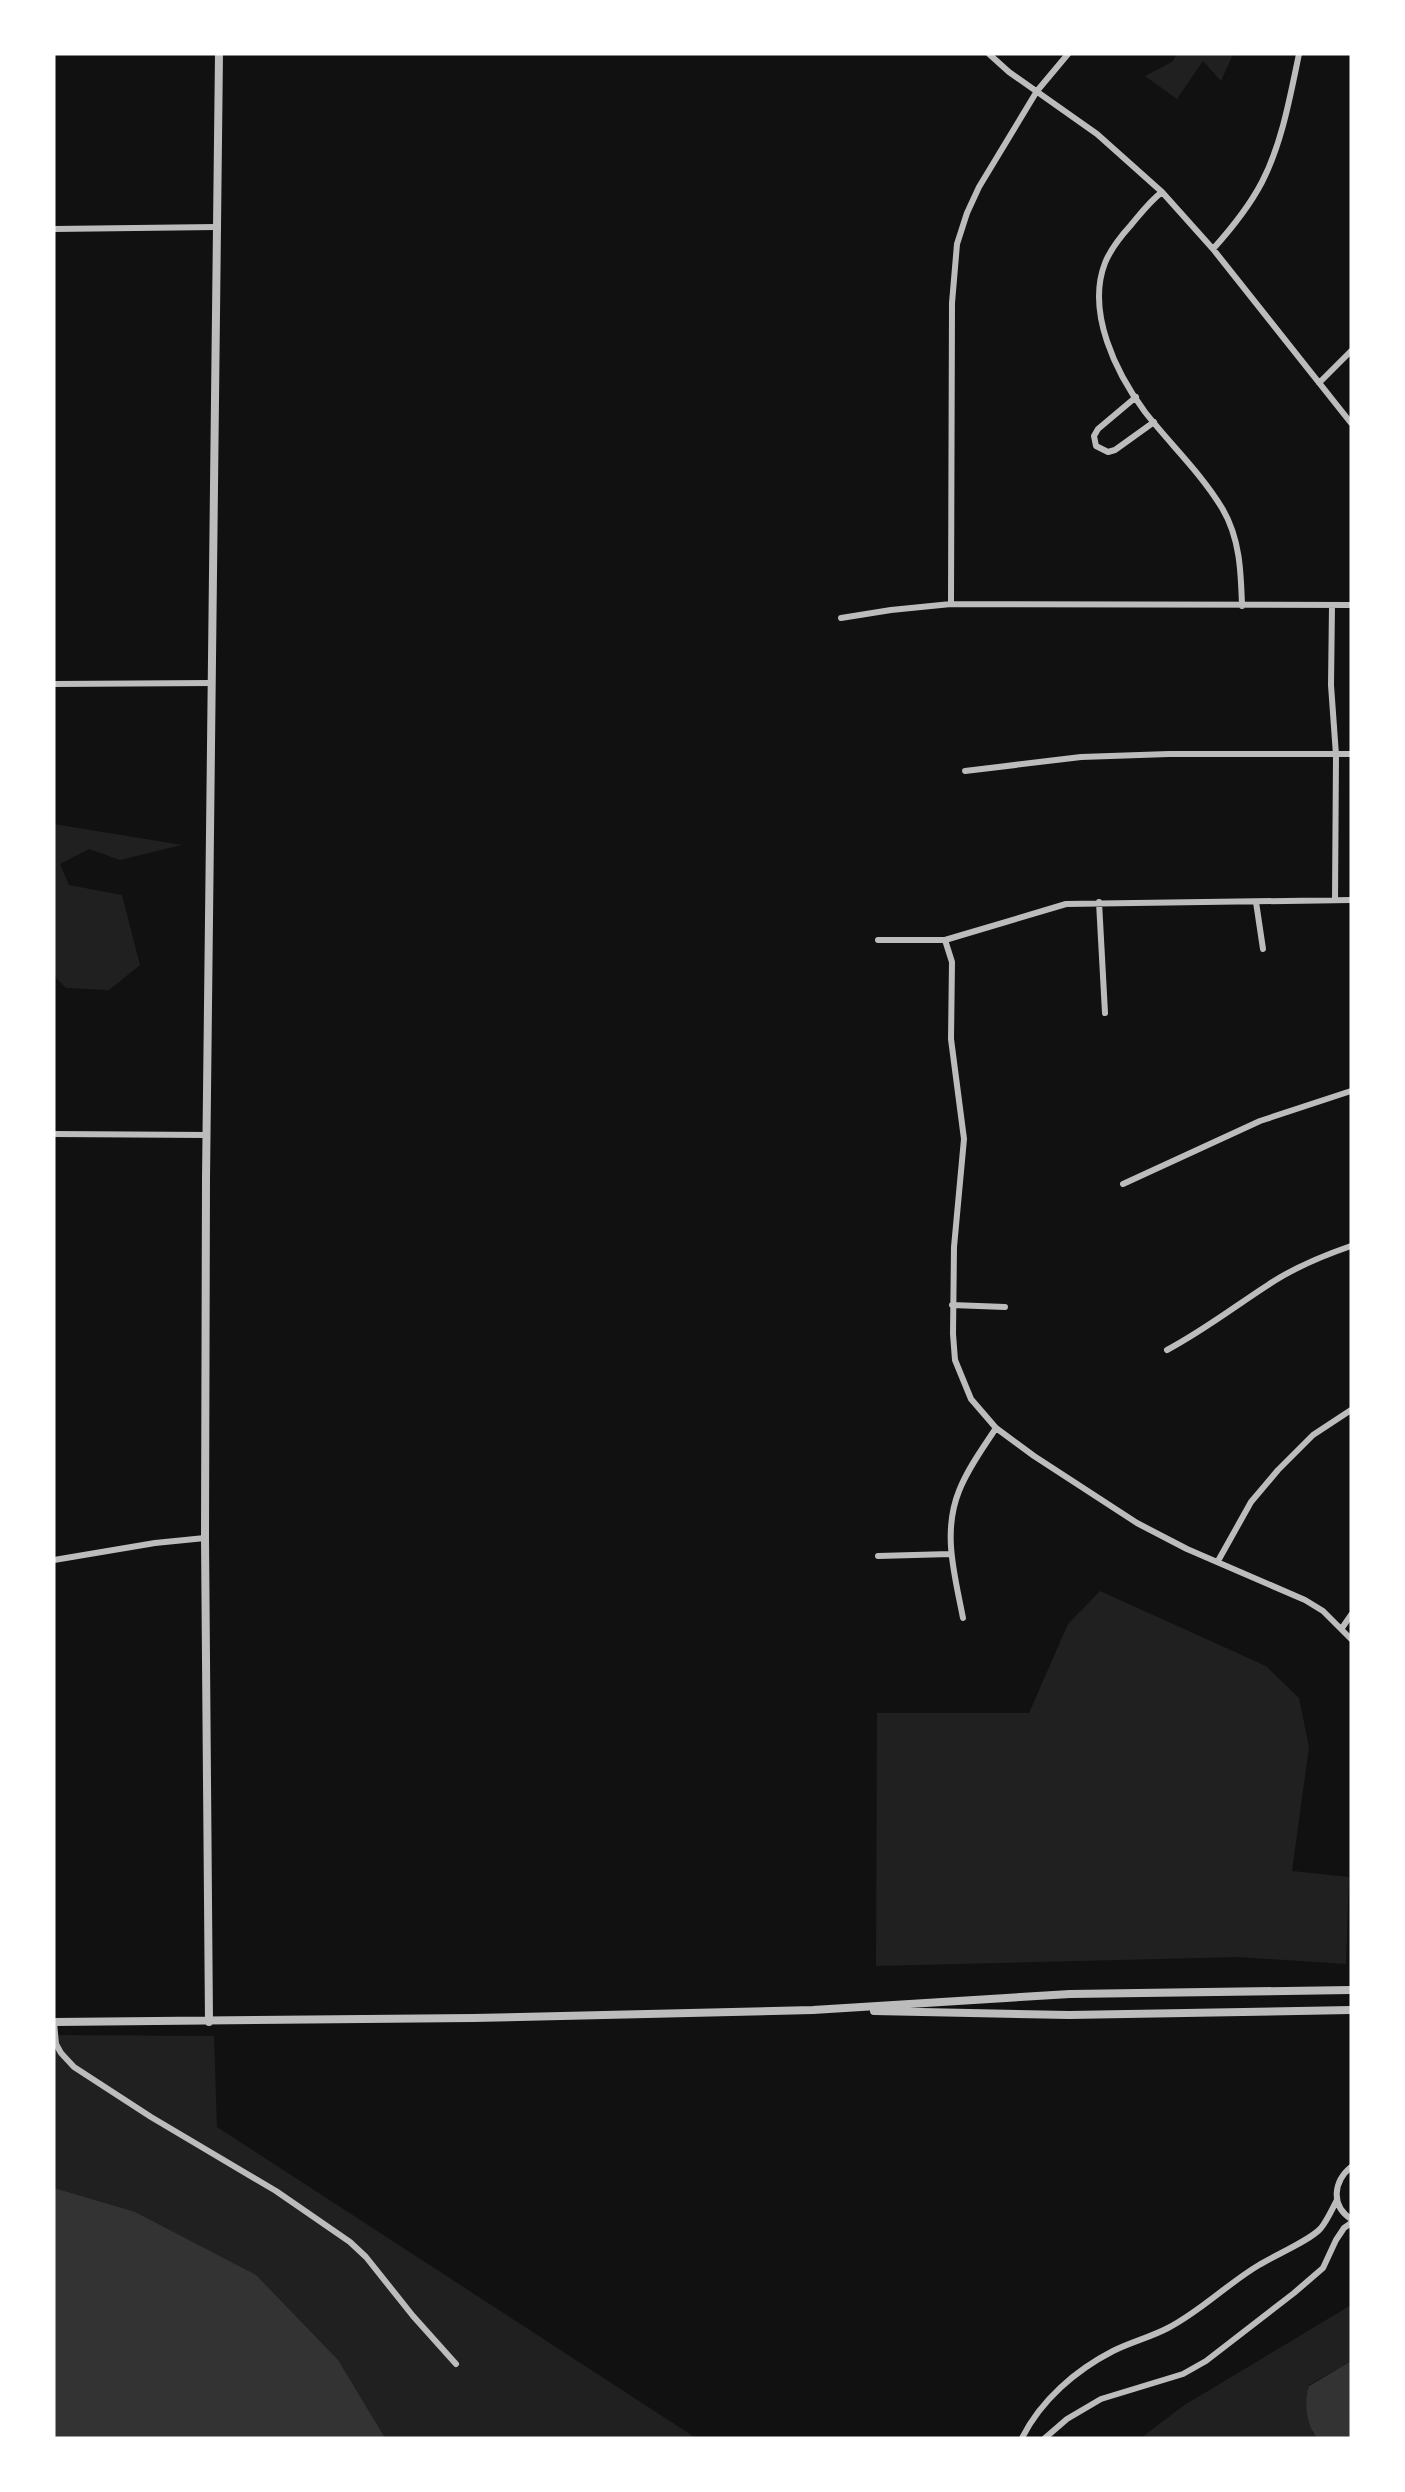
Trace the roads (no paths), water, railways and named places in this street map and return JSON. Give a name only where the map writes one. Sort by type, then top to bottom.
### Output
[{"type":"street","points":[[209,2022],[204,1539],[219,54]]},
{"type":"street","points":[[989,54],[1009,72],[1097,134],[1162,192],[1213,249],[1351,423]]},
{"type":"street","points":[[951,603],[952,303],[957,244],[967,213],[979,187],[1037,91],[1068,54]]},
{"type":"street","points":[[1213,249],[1247,208],[1263,181],[1283,125],[1299,54]]},
{"type":"street","points":[[1162,192],[1151,200],[1119,240],[1105,264],[1102,278],[1101,318],[1108,345],[1136,397],[1209,490],[1230,524],[1237,545],[1242,606]]},
{"type":"street","points":[[54,229],[216,227]]},
{"type":"street","points":[[1319,383],[1351,351]]},
{"type":"street","points":[[1136,397],[1098,429],[1094,436],[1096,446],[1108,452],[1115,450],[1154,422]]},
{"type":"street","points":[[841,618],[951,603],[1351,605]]},
{"type":"street","points":[[1332,606],[1331,685],[1336,754],[1335,900]]},
{"type":"street","points":[[54,684],[212,683]]},
{"type":"street","points":[[965,771],[1081,758],[1147,754],[1351,754]]},
{"type":"street","points":[[878,940],[945,940],[1066,904],[1351,900]]},
{"type":"street","points":[[1099,902],[1105,1013]]},
{"type":"street","points":[[1256,902],[1263,949]]},
{"type":"street","points":[[945,940],[952,962],[951,1031],[964,1139],[955,1236],[952,1305],[955,1360],[971,1399],[996,1428],[1086,1492],[1137,1523],[1187,1549],[1305,1600],[1323,1611],[1351,1639]]},
{"type":"street","points":[[1123,1184],[1260,1121],[1351,1091]]},
{"type":"street","points":[[54,1134],[207,1136]]},
{"type":"street","points":[[1167,1350],[1202,1331],[1268,1284],[1351,1246]]},
{"type":"street","points":[[952,1305],[1005,1306]]},
{"type":"street","points":[[1218,1561],[1251,1502],[1278,1470],[1313,1435],[1351,1410]]},
{"type":"street","points":[[963,1618],[950,1554],[950,1533],[958,1493],[974,1462],[996,1428]]},
{"type":"street","points":[[54,1560],[154,1543],[204,1539]]},
{"type":"street","points":[[878,1556],[950,1554]]},
{"type":"street","points":[[1342,1628],[1351,1615]]},
{"type":"street","points":[[813,2010],[1070,1994],[1351,1989]]},
{"type":"street","points":[[456,2364],[351,2242],[276,2191],[151,2117],[74,2067],[61,2053],[56,2043],[54,2022],[209,2022],[813,2010],[1069,2015],[1351,2010]]},
{"type":"street","points":[[1351,2167],[1338,2181],[1337,2200],[1340,2209],[1351,2219]]},
{"type":"street","points":[[1022,2438],[1029,2424],[1071,2377],[1114,2350],[1169,2328],[1281,2251],[1310,2238],[1320,2229],[1337,2200]]},
{"type":"street","points":[[1045,2438],[1067,2420],[1101,2399],[1183,2374],[1206,2361],[1323,2268],[1344,2228],[1351,2223]]}]
